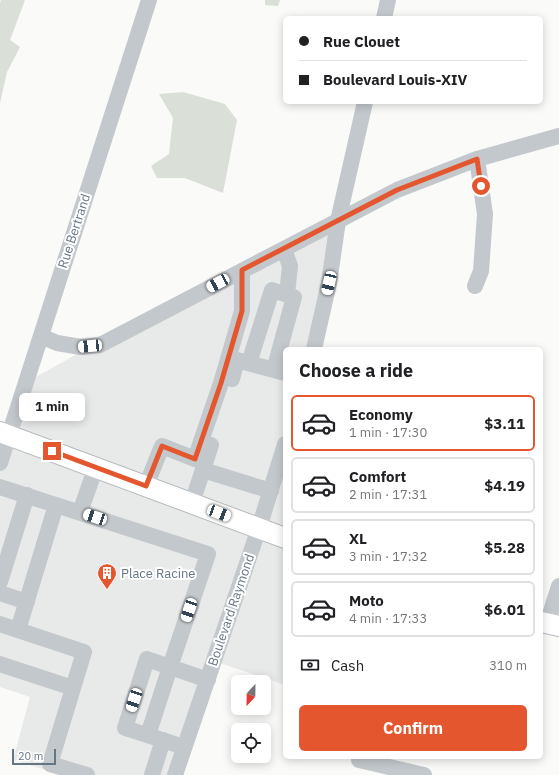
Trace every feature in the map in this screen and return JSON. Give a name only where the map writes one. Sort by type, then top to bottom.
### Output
[{"type":"main road","points":[[4,433],[283,537]]},
{"type":"street","name":"Rue Bertrand","points":[[0,463],[4,433],[40,336],[149,0]]},
{"type":"street","points":[[384,16],[388,0]]},
{"type":"street","points":[[314,347],[329,283],[338,221],[365,104]]},
{"type":"street","points":[[40,336],[57,343],[81,347],[100,345],[397,190],[477,159],[559,136]]},
{"type":"street","points":[[475,286],[481,271],[485,214],[477,159]]},
{"type":"street","points":[[284,249],[290,266],[287,294]]},
{"type":"street","points":[[146,486],[162,446],[195,459],[221,383],[242,311],[242,270]]},
{"type":"street","points":[[249,363],[272,290],[294,297],[284,347]]},
{"type":"street","points":[[192,503],[238,360],[279,372],[283,352]]},
{"type":"street","name":"Boulevard Raymond","points":[[175,775],[259,528],[283,451]]},
{"type":"street","points":[[80,512],[96,467]]},
{"type":"street","points":[[203,470],[271,491]]},
{"type":"street","points":[[0,487],[208,554],[148,735]]},
{"type":"street","points":[[0,582],[26,495]]},
{"type":"street","points":[[18,630],[56,505]]},
{"type":"street","points":[[549,624],[559,586]]},
{"type":"street","points":[[0,593],[26,602]]},
{"type":"street","points":[[0,624],[84,652],[50,764],[87,775]]},
{"type":"street","points":[[184,747],[125,728],[147,660],[208,680]]},
{"type":"street","points":[[0,664],[73,688]]},
{"type":"street","points":[[152,775],[163,740]]},
{"type":"street","points":[[358,760],[383,770],[424,775]]},
{"type":"shaded area","points":[[1,0],[25,0],[10,40],[20,47],[7,72],[0,103],[0,3]]},
{"type":"shaded area","points":[[265,0],[280,0],[278,6],[265,5]]},
{"type":"shaded area","points":[[183,92],[225,104],[237,120],[223,193],[185,178],[157,178],[151,166],[169,154],[173,118],[159,94]]},
{"type":"shaded area","points":[[338,221],[315,346],[318,347],[283,347],[283,684],[271,680],[271,675],[255,675],[214,661],[175,775],[63,775],[13,760],[30,697],[0,687],[0,463],[25,383],[167,304]]},
{"type":"place","name":"Place Racine","points":[[107,590]]},
{"type":"route","points":[[52,451],[146,486],[162,446],[195,459],[221,383],[242,311],[242,270],[397,190],[477,159],[481,186]]}]
